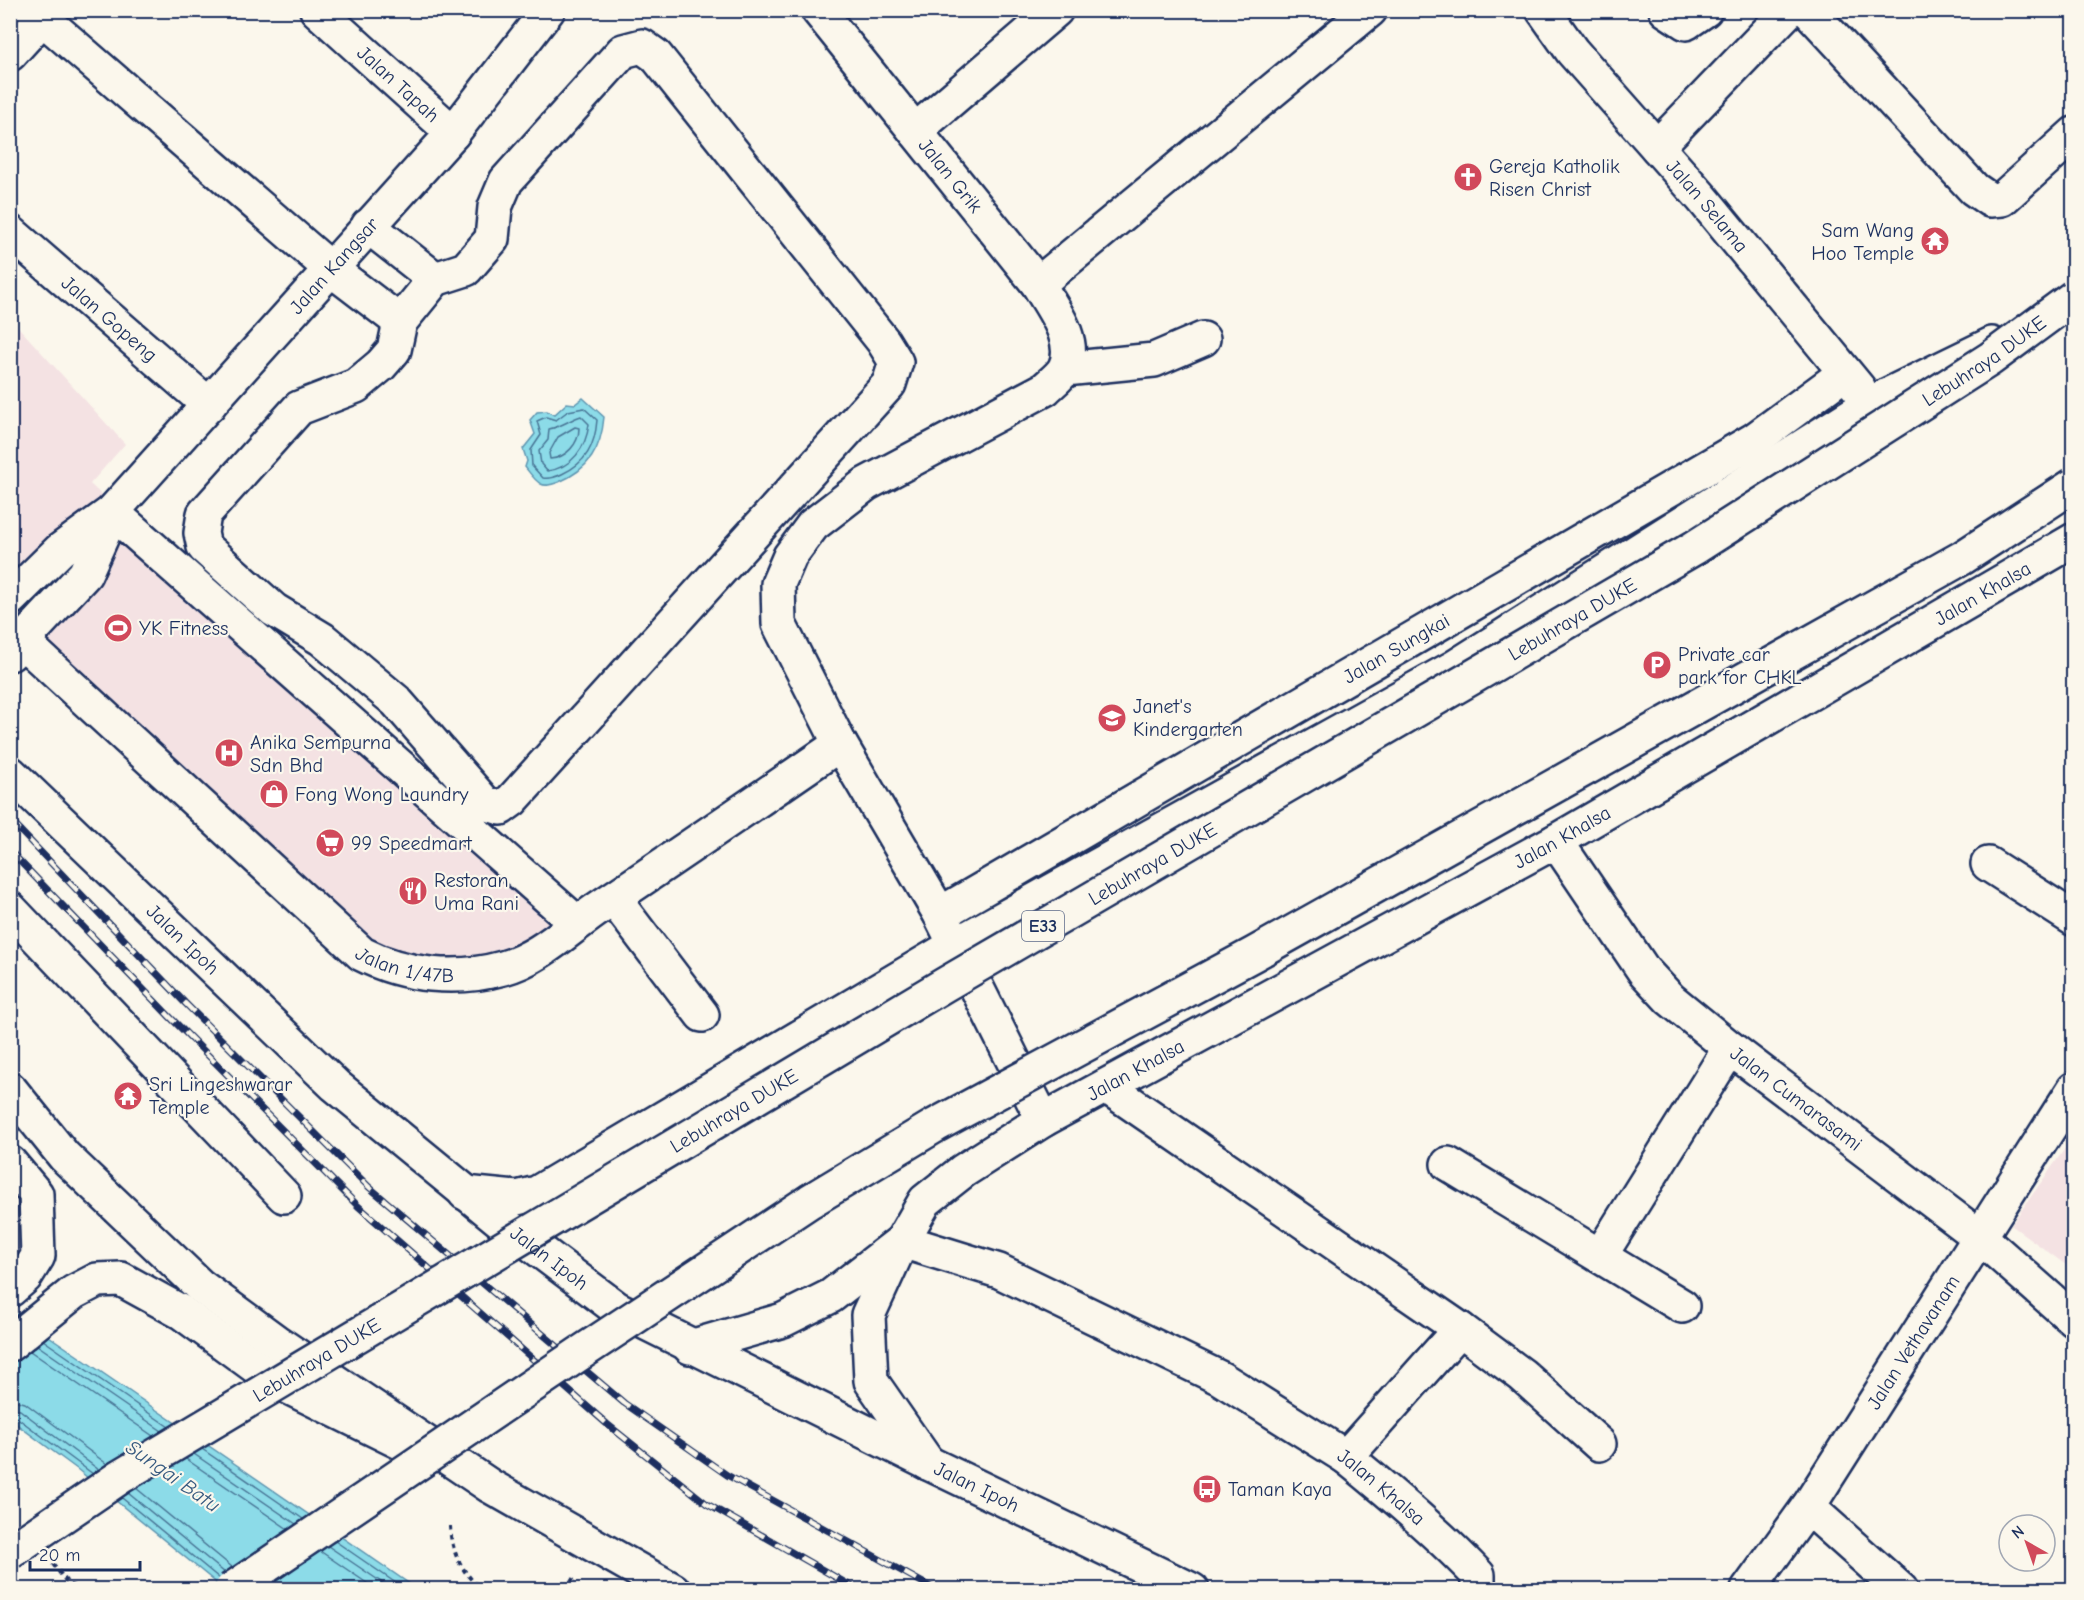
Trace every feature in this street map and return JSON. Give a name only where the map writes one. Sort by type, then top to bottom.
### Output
[{"type":"main road","name":"Jalan Kangsar","points":[[10,599],[60,550],[112,512],[453,133],[548,10]]},
{"type":"main road","name":"Jalan Grik","points":[[818,10],[1038,284],[1066,334],[1067,359]]},
{"type":"main road","points":[[915,131],[1056,10]]},
{"type":"main road","points":[[1038,284],[1370,10]]},
{"type":"main road","name":"Jalan Selama","points":[[1543,10],[1572,51],[1657,147],[1871,403]]},
{"type":"main road","points":[[1666,10],[1686,23],[1705,10]]},
{"type":"main road","points":[[1657,147],[1789,10]]},
{"type":"main road","points":[[1808,10],[1974,189],[1990,201],[2002,199],[2073,134]]},
{"type":"main road","points":[[10,54],[42,13],[332,270],[400,322]]},
{"type":"main road","name":"Jalan Tapah","points":[[335,16],[453,133]]},
{"type":"main road","points":[[642,46],[656,56],[883,341],[896,362],[889,384],[520,791],[501,808],[485,803],[448,765],[396,701],[322,639],[274,610],[204,547],[201,533],[204,514],[299,408],[356,386],[381,365],[394,350],[400,322],[435,279],[466,269],[492,239],[495,207],[506,181],[623,51],[642,46]]},
{"type":"main road","points":[[368,226],[435,279]]},
{"type":"main road","name":"Jalan Gopeng","points":[[10,232],[209,405]]},
{"type":"main road","name":"Lebuhraya DUKE","points":[[10,1552],[120,1477],[923,997],[1694,548],[1990,359],[2073,297]]},
{"type":"main road","points":[[465,1193],[517,1198],[537,1193],[955,945],[1455,667],[1871,403],[2031,326],[2073,309]]},
{"type":"main road","points":[[1042,1119],[940,914],[840,744],[779,624],[778,584],[790,556],[813,525],[866,484],[1045,389],[1067,359],[1154,360],[1203,339]]},
{"type":"main road","name":"Jalan Sungkai","points":[[940,914],[1754,440],[1845,374]]},
{"type":"main road","points":[[231,1590],[743,1245],[936,1125],[1254,954],[1962,558],[2073,485]]},
{"type":"main road","name":"Jalan Kangsar","points":[[17,648],[85,574],[112,512]]},
{"type":"main road","points":[[112,512],[577,923]]},
{"type":"main road","name":"Jalan Khalsa","points":[[928,1463],[871,1382],[868,1315],[902,1241],[924,1201],[963,1171],[1042,1119],[1556,841],[2073,540]]},
{"type":"main road","name":"Jalan 1/47B","points":[[17,648],[345,940],[371,959],[394,968],[423,973],[449,976],[477,974],[531,958],[577,923],[840,744]]},
{"type":"main road","name":"Jalan Ipoh","points":[[10,773],[335,1085],[465,1193],[616,1308],[690,1347],[1192,1590]]},
{"type":"main road","name":"Jalan Cumarasami","points":[[1556,841],[1644,971],[1670,999],[1730,1048],[1980,1237],[2073,1320]]},
{"type":"main road","points":[[1988,864],[2073,919]]},
{"type":"main road","points":[[614,899],[702,1015]]},
{"type":"main road","points":[[10,909],[284,1196]]},
{"type":"main road","points":[[1600,1256],[1730,1048]]},
{"type":"main road","points":[[1106,1086],[1460,1329],[1522,1375],[1599,1444]]},
{"type":"main road","points":[[10,1089],[64,1156],[199,1285],[287,1349],[490,1486]]},
{"type":"main road","name":"Jalan Vethavanam","points":[[1748,1590],[1808,1507],[2073,1089]]},
{"type":"main road","points":[[10,1163],[36,1194],[38,1256],[25,1277],[10,1290]]},
{"type":"main road","points":[[1448,1164],[1682,1306]]},
{"type":"main road","name":"Jalan Khalsa","points":[[690,1347],[783,1320],[831,1296],[902,1241]]},
{"type":"main road","name":"Jalan Khalsa","points":[[902,1241],[999,1271],[1220,1378],[1346,1457],[1449,1544],[1478,1575],[1478,1590]]},
{"type":"main road","points":[[10,1344],[74,1292],[97,1280],[121,1279],[181,1312],[274,1380],[490,1486],[673,1590]]},
{"type":"main road","points":[[1346,1457],[1460,1329]]},
{"type":"main road","points":[[1808,1507],[1901,1590]]},
{"type":"path","points":[[450,1526],[453,1545],[462,1568],[483,1590]]},
{"type":"path","points":[[567,1590],[575,1575]]},
{"type":"path","points":[[54,1590],[69,1585]]},
{"type":"shaded area","points":[[10,318],[125,444],[90,484],[557,919],[499,958],[362,967],[11,634]]},
{"type":"shaded area","points":[[2073,1137],[2073,1270],[2011,1225]]},
{"type":"water","points":[[583,398],[604,417],[596,449],[586,464],[569,477],[552,484],[541,484],[525,467],[527,461],[523,449],[535,434],[530,420],[537,412],[547,411],[554,415],[567,403],[575,404]]},
{"type":"water","name":"Sungai Batu","points":[[11,1310],[417,1589],[224,1589],[77,1469],[11,1420]]},
{"type":"railway","points":[[10,820],[185,1003],[369,1187],[624,1403],[727,1475],[936,1590]]},
{"type":"railway","points":[[10,851],[169,1016],[358,1206],[607,1424],[707,1504],[858,1590]]},
{"type":"place","name":"Gereja Katholik Risen Christ","points":[[1468,177]]},
{"type":"place","name":"Sam Wang Hoo Temple","points":[[1935,241]]},
{"type":"place","name":"YK Fitness","points":[[118,628]]},
{"type":"place","name":"Private car park for CHKL","points":[[1657,665]]},
{"type":"place","name":"Janet's Kindergarten","points":[[1112,718]]},
{"type":"place","name":"Anika Sempurna Sdn Bhd","points":[[229,753]]},
{"type":"place","name":"Fong Wong Laundry","points":[[274,794]]},
{"type":"place","name":"99 Speedmart","points":[[330,843]]},
{"type":"place","name":"Restoran Uma Rani","points":[[413,891]]},
{"type":"place","name":"Sri Lingeshwarar Temple","points":[[128,1096]]},
{"type":"place","name":"Taman Kaya","points":[[1207,1489]]}]
